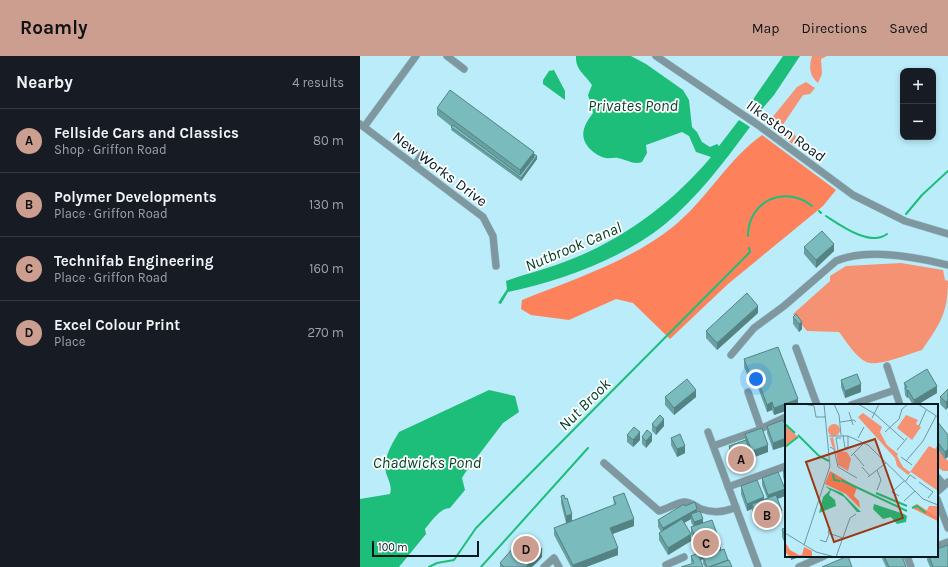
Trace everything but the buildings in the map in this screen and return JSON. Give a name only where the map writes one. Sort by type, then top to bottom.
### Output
[{"type":"street","points":[[362,125],[416,56]]},
{"type":"street","points":[[447,56],[464,69]]},
{"type":"street","name":"Ilkeston Road","points":[[656,56],[758,125],[840,187],[869,204],[905,221],[948,234]]},
{"type":"street","name":"New Works Drive","points":[[362,125],[483,217],[493,236],[496,266]]},
{"type":"street","points":[[415,165],[423,154]]},
{"type":"street","points":[[731,355],[754,328],[784,306],[836,261],[854,255],[901,256],[948,265]]},
{"type":"street","points":[[796,348],[817,404]]},
{"type":"street","points":[[887,366],[900,404]]},
{"type":"street","points":[[854,404],[895,390]]},
{"type":"street","points":[[748,392],[761,429]]},
{"type":"street","points":[[713,446],[761,429],[785,417]]},
{"type":"street","points":[[708,432],[758,567]]},
{"type":"street","points":[[604,463],[660,511],[682,502],[690,503],[701,509],[712,512],[730,510],[736,507]]},
{"type":"street","points":[[728,487],[785,466]]},
{"type":"street","points":[[938,491],[946,483]]},
{"type":"street","points":[[938,502],[948,528]]},
{"type":"street","points":[[938,546],[948,542]]},
{"type":"street","points":[[667,567],[666,565],[684,557]]},
{"type":"street","points":[[799,567],[822,557]]},
{"type":"street","points":[[907,557],[911,567]]},
{"type":"street","points":[[544,567],[554,558],[559,567]]},
{"type":"shaded area","points":[[812,56],[827,56],[821,59],[822,74],[818,83],[810,71]]},
{"type":"shaded area","points":[[806,82],[815,88],[810,94],[803,95],[782,126],[795,135],[798,141],[795,146],[767,124],[797,87]]},
{"type":"shaded area","points":[[762,135],[836,190],[823,206],[728,284],[670,339],[633,303],[616,299],[569,320],[531,315],[521,309],[522,300],[601,269],[657,239],[686,215],[728,167]]},
{"type":"shaded area","points":[[901,263],[943,270],[945,280],[948,281],[948,292],[942,318],[922,350],[888,361],[870,363],[861,359],[857,355],[839,332],[807,331],[793,314],[830,281],[830,276],[846,266]]},
{"type":"shaded area","points":[[938,449],[948,461],[948,471],[943,471],[938,468]]},
{"type":"water","name":"Privates Pond","points":[[576,56],[631,56],[646,64],[683,90],[689,100],[692,127],[697,132],[702,142],[710,147],[717,144],[719,146],[739,120],[750,127],[699,191],[664,225],[629,248],[590,267],[548,282],[508,292],[501,304],[498,303],[507,289],[506,281],[556,265],[621,235],[641,222],[678,192],[711,157],[696,152],[689,136],[682,132],[646,145],[647,153],[642,162],[639,163],[599,156],[593,152],[586,144],[583,135],[585,126],[593,113],[588,95],[592,85],[577,65]]},
{"type":"water","points":[[783,56],[800,56],[774,95],[756,116],[748,110],[754,98]]},
{"type":"water","points":[[554,70],[565,91],[565,100],[543,84],[543,80],[549,71]]},
{"type":"water","name":"Chadwicks Pond","points":[[489,390],[515,396],[519,412],[503,423],[465,473],[462,478],[465,490],[450,508],[443,510],[433,519],[425,529],[426,534],[399,567],[360,567],[360,499],[390,494],[391,487],[385,462],[399,432]]},
{"type":"waterway","name":"Nut Brook","points":[[906,214],[922,195],[948,171]]},
{"type":"waterway","name":"Nut Brook","points":[[748,236],[754,213],[761,205],[770,200],[791,196],[812,206]]},
{"type":"waterway","name":"Nut Brook","points":[[826,216],[847,229],[864,236],[872,238],[887,234]]},
{"type":"waterway","name":"Nut Brook","points":[[429,567],[437,563],[454,560],[476,528],[750,252],[749,248]]},
{"type":"waterway","points":[[481,567],[588,448]]},
{"type":"place","name":"Fellside Cars and Classics","points":[[741,459]]},
{"type":"place","name":"Polymer Developments","points":[[767,515]]},
{"type":"place","name":"Technifab Engineering","points":[[706,543]]},
{"type":"place","name":"Excel Colour Print","points":[[526,549]]},
{"type":"water label","name":"Nutbrook Canal","points":[[573,246]]}]
